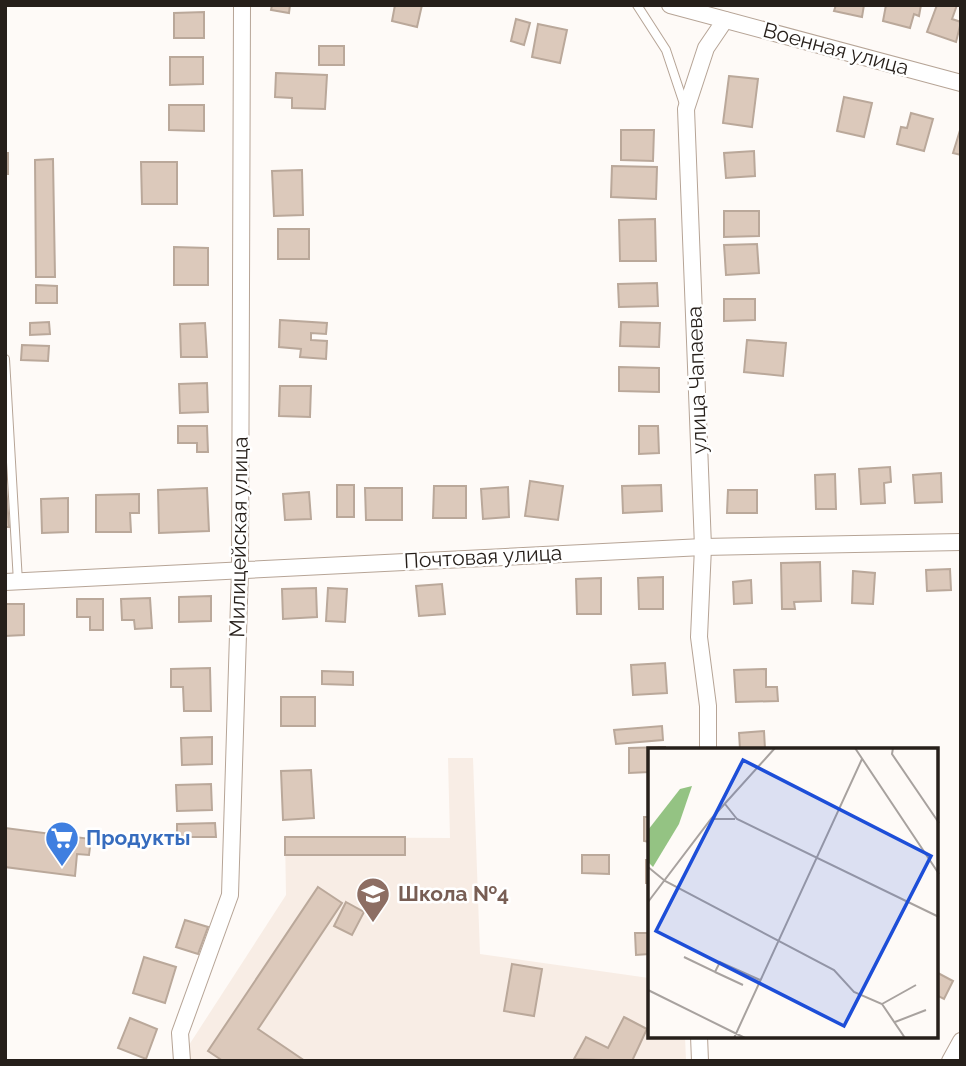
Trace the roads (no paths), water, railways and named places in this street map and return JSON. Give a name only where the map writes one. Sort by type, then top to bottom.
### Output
[{"type":"street","name":"Милицейская улица","points":[[182,1061],[180,1033],[230,895],[240,569],[242,5]]},
{"type":"street","name":"Военная улица","points":[[670,5],[961,83]]},
{"type":"street","name":"улица Чапаева","points":[[708,748],[708,706],[699,638],[703,547],[686,109],[706,48],[725,20]]},
{"type":"street","name":"Почтовая улица","points":[[12,582],[703,547],[961,542]]},
{"type":"street","points":[[699,1038],[700,1061]]},
{"type":"street","points":[[950,1061],[961,1041]]},
{"type":"lane","points":[[637,5],[666,50],[686,109]]},
{"type":"lane","points":[[5,359],[12,582]]},
{"type":"place","name":"Продукты","points":[[62,868]]},
{"type":"place","name":"Школа №4","points":[[373,924]]}]
